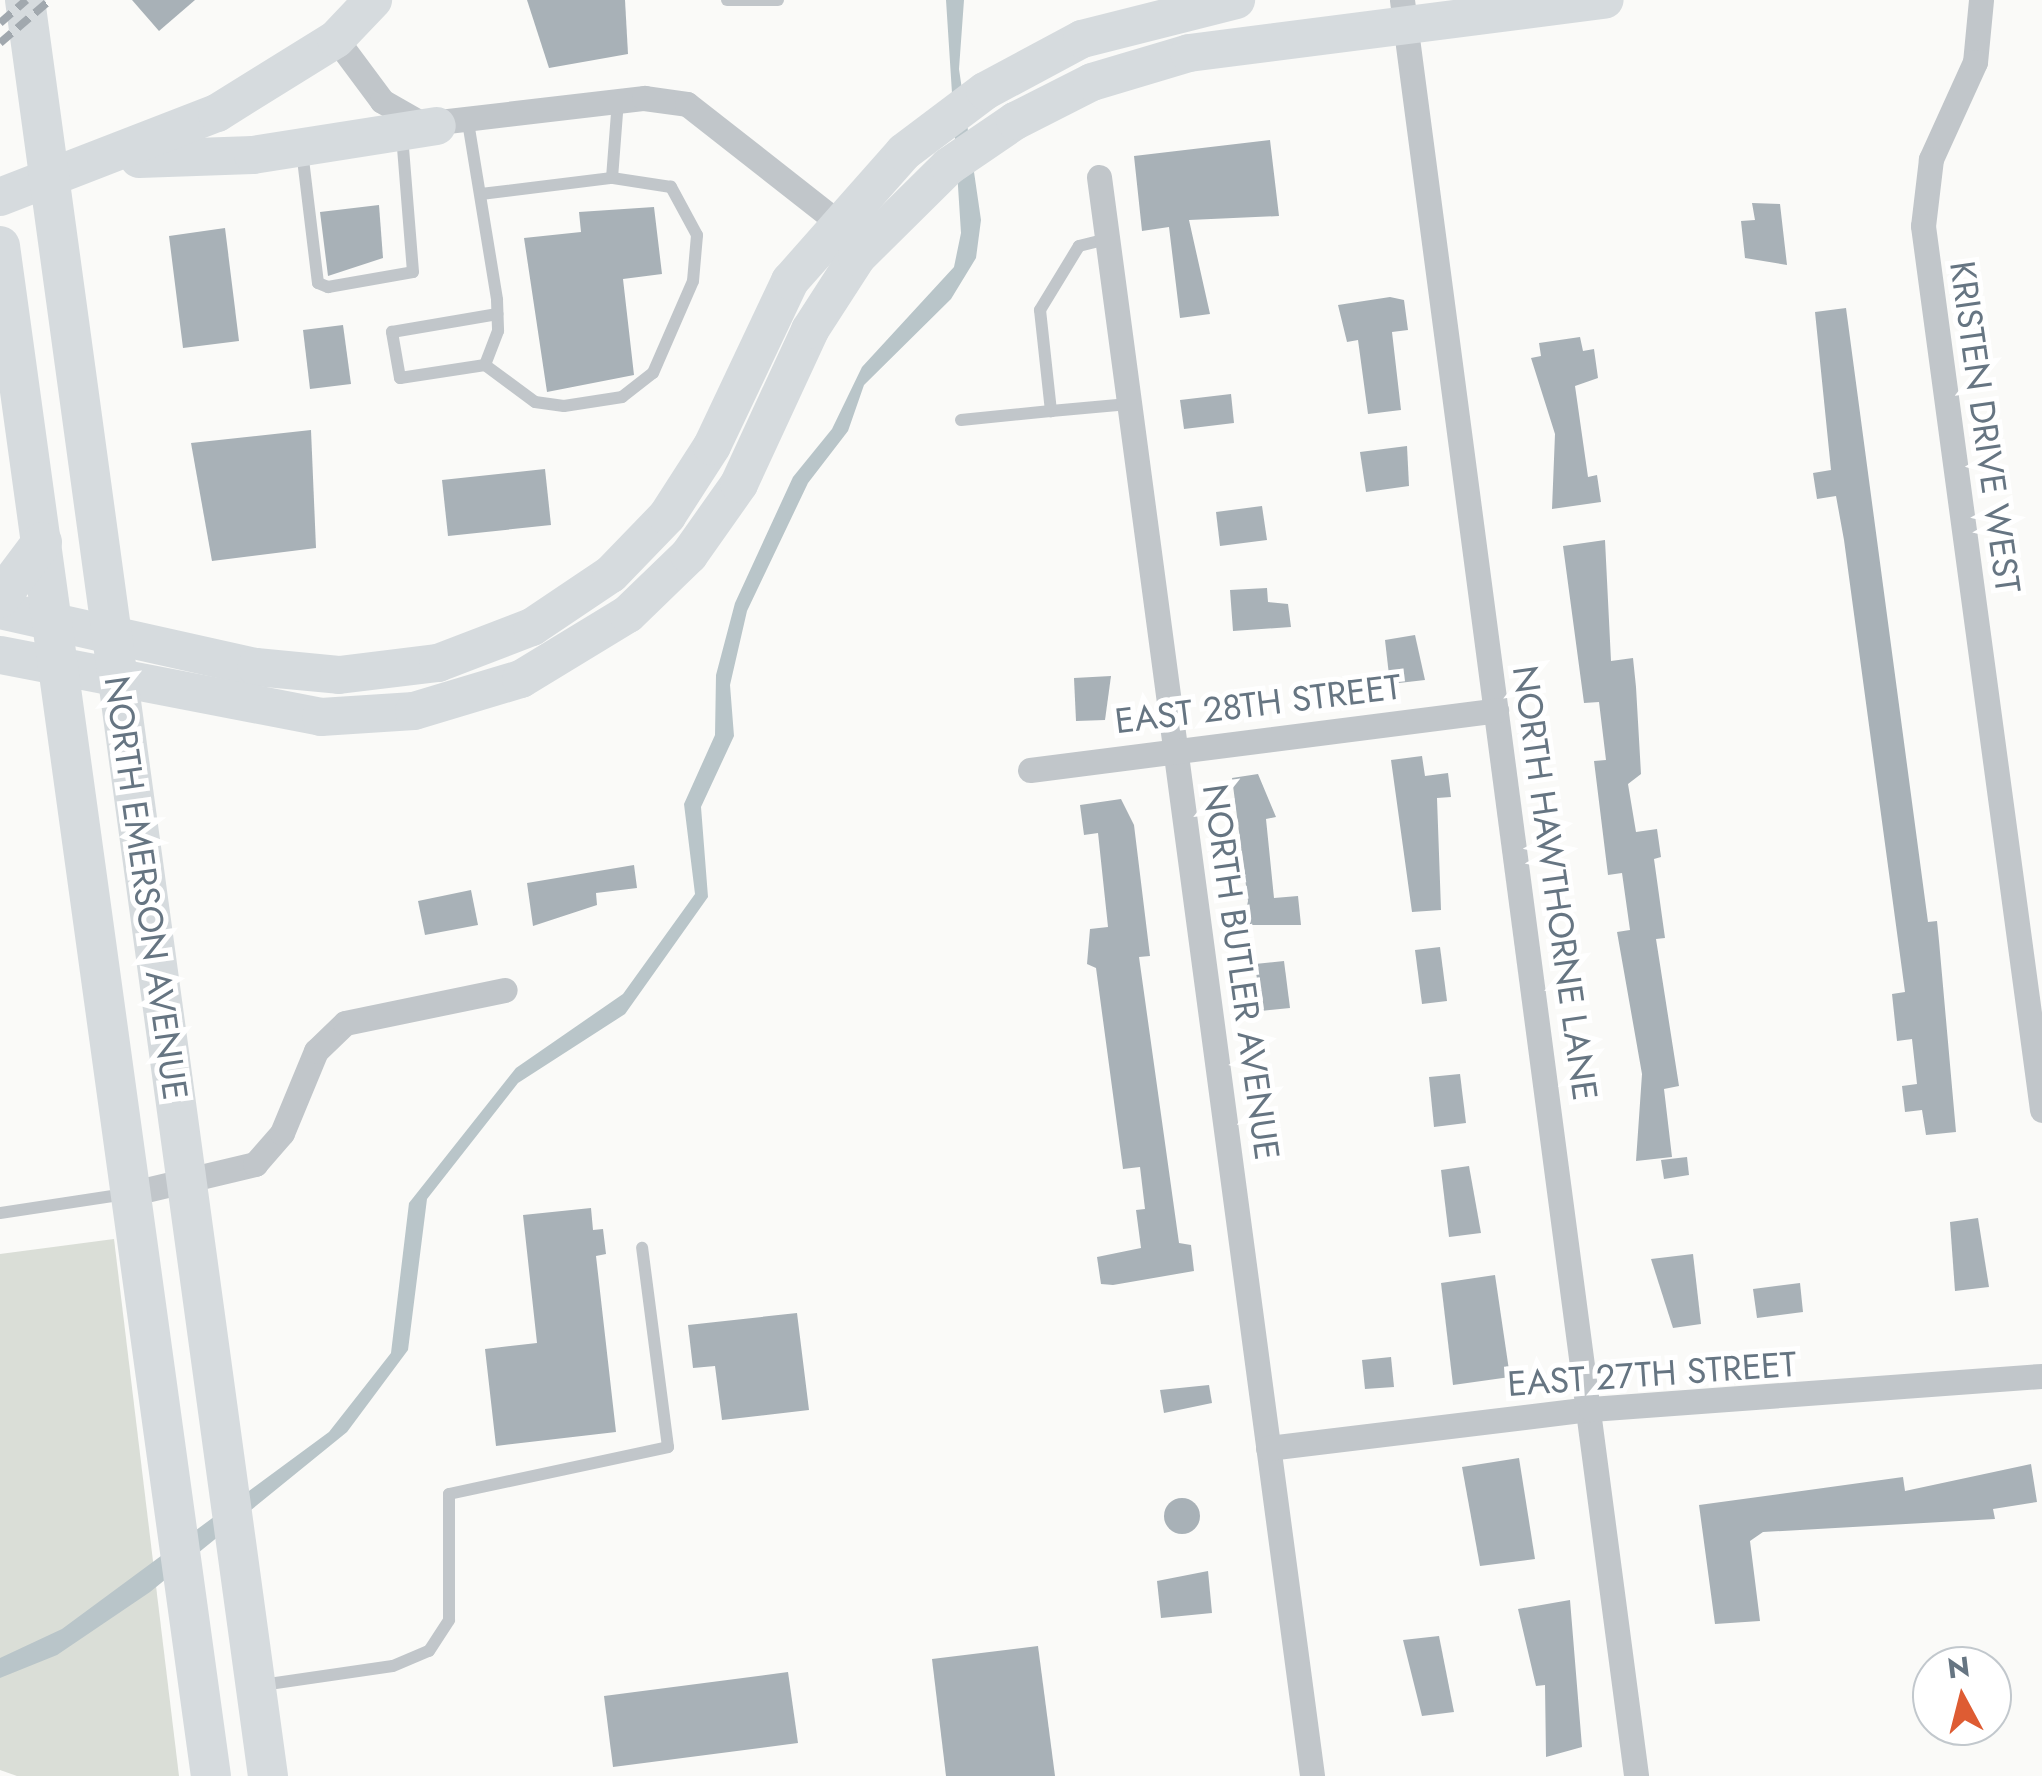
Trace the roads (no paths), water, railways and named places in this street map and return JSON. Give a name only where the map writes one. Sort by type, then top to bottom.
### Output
[{"type":"main road","name":"NORTH EMERSON AVENUE","points":[[25,0],[268,1776]]},
{"type":"main road","points":[[0,197],[194,125],[336,38],[373,0]]},
{"type":"main road","points":[[0,610],[298,674],[372,674],[474,652],[562,610],[633,555],[684,493],[766,321],[836,220],[928,132],[1024,68],[1122,24],[1236,0]]},
{"type":"main road","points":[[0,655],[292,716],[352,718],[477,696],[558,661],[662,585],[717,519],[810,330],[866,247],[934,179],[1034,110],[1188,53],[1403,12],[1605,0]]},
{"type":"main road","points":[[101,160],[302,149],[436,128]]},
{"type":"main road","name":"NORTH EMERSON AVENUE","points":[[0,246],[210,1776]]},
{"type":"main road","points":[[0,598],[42,542]]},
{"type":"street","name":"KRISTEN DRIVE WEST","points":[[1981,0],[1975,62],[1931,159],[1924,226],[2042,1110]]},
{"type":"street","name":"NORTH HAWTHORNE LANE","points":[[1403,12],[1591,1409],[1636,1776]]},
{"type":"street","points":[[336,38],[393,111],[436,128],[618,100],[700,110],[866,247]]},
{"type":"street","name":"NORTH BUTLER AVENUE","points":[[1099,177],[1312,1776]]},
{"type":"street","name":"EAST 28TH STREET","points":[[1030,770],[1175,747],[1496,710]]},
{"type":"street","points":[[129,1194],[187,1184],[264,1156],[316,1051],[345,1023],[505,990]]},
{"type":"street","name":"EAST 27TH STREET","points":[[1268,1448],[1591,1409],[2042,1376]]},
{"type":"lane","points":[[727,0],[778,0]]},
{"type":"lane","points":[[612,178],[618,100]]},
{"type":"lane","points":[[302,149],[318,283],[328,287],[413,272],[436,128]]},
{"type":"lane","points":[[436,128],[480,194],[498,314],[485,365]]},
{"type":"lane","points":[[480,194],[612,178],[671,186],[697,235],[693,281],[653,372],[622,397],[564,406],[535,402],[485,365],[400,378],[392,332],[498,314]]},
{"type":"lane","points":[[1051,411],[1040,310],[1079,246],[1107,239]]},
{"type":"lane","points":[[961,420],[1129,404]]},
{"type":"lane","points":[[0,1212],[129,1194]]},
{"type":"lane","points":[[255,1686],[393,1666],[428,1651],[449,1620],[449,1494],[668,1447],[642,1248]]},
{"type":"railway","points":[[0,23],[26,0]]},
{"type":"railway","points":[[0,43],[50,0]]}]
